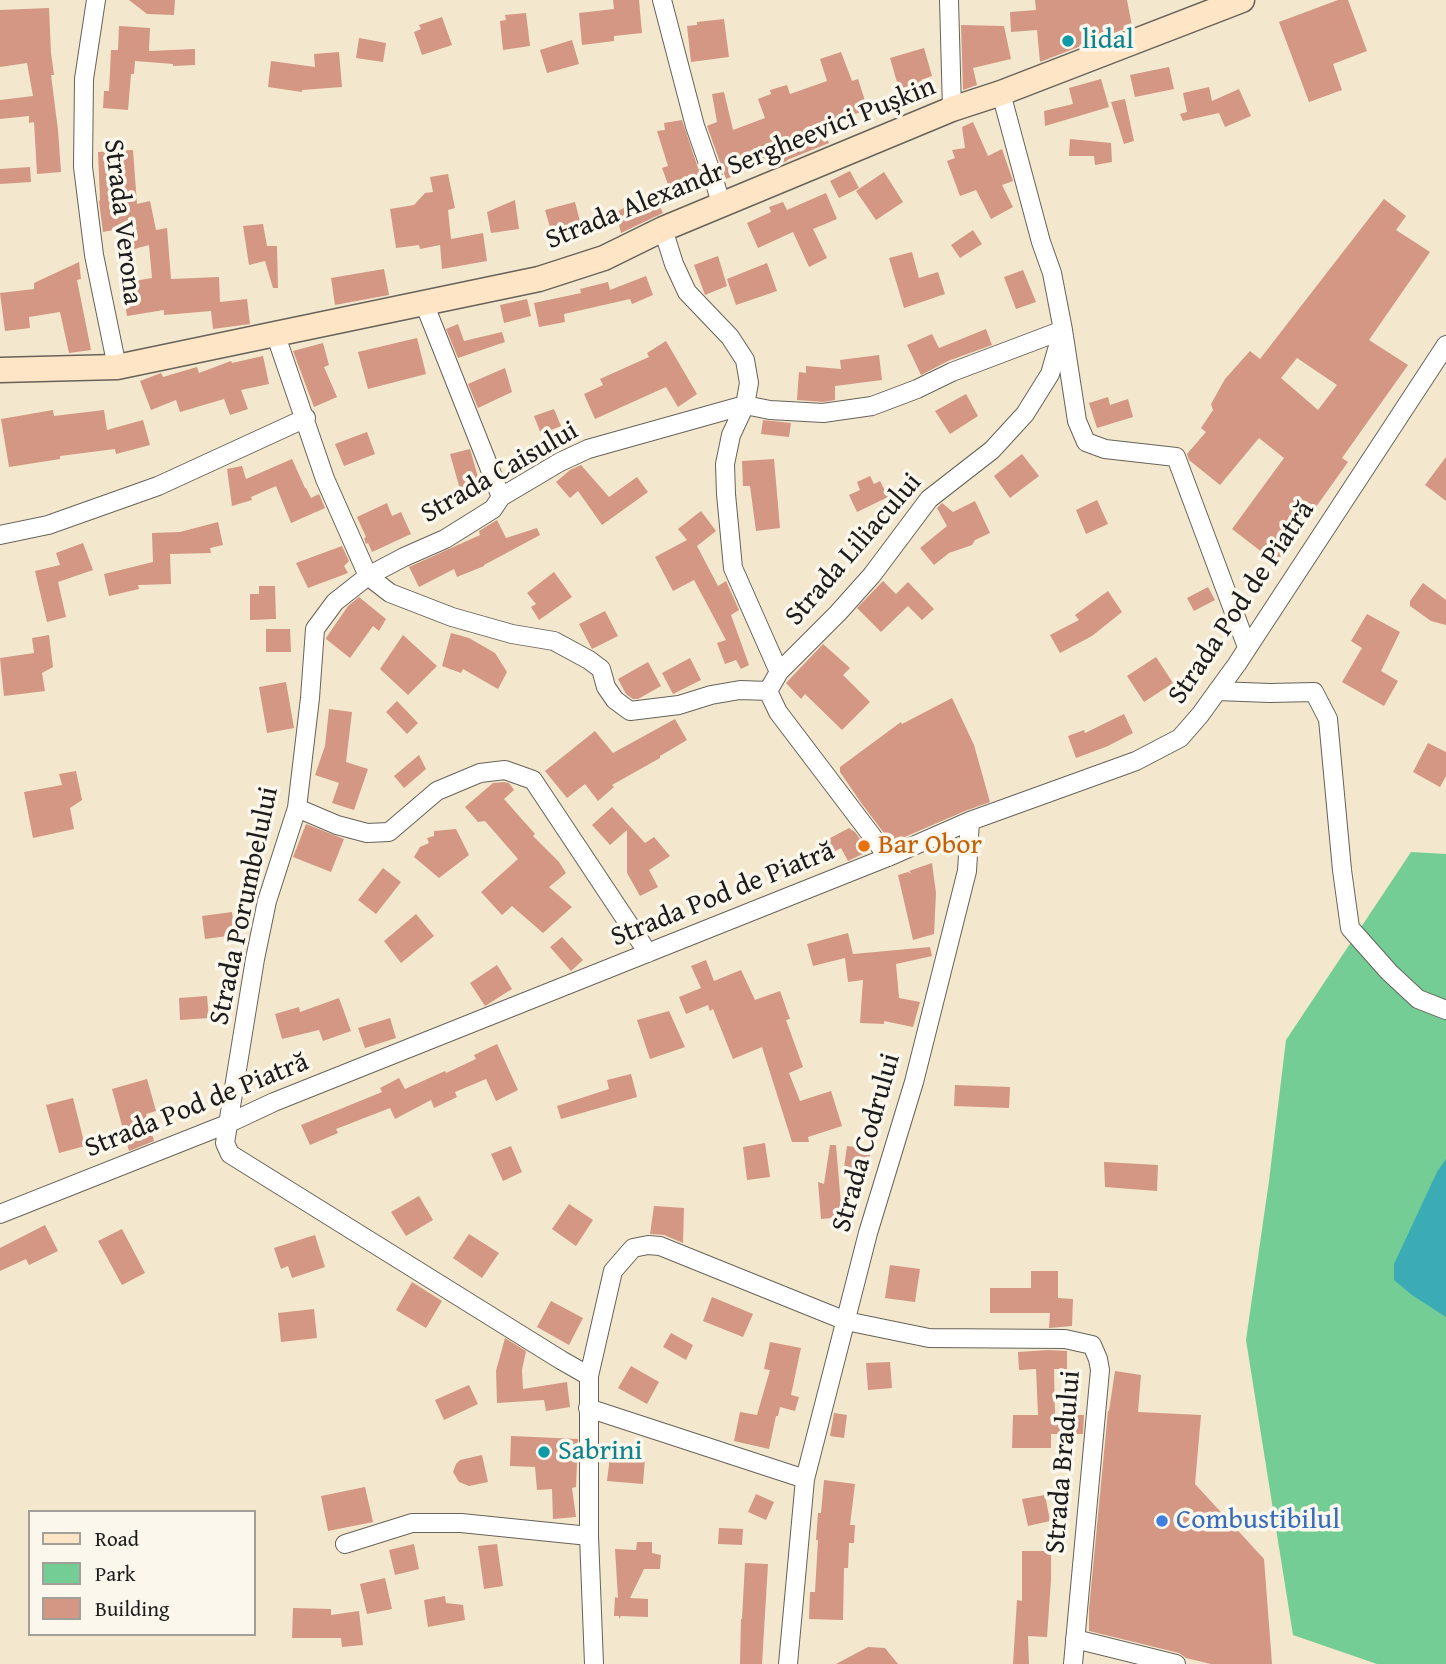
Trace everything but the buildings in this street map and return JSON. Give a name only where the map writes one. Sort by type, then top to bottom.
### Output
[{"type":"street","name":"Strada Verona","points":[[96,0],[84,79],[83,167],[94,255],[117,367]]},
{"type":"street","points":[[662,0],[695,126],[721,205]]},
{"type":"street","points":[[949,0],[952,109]]},
{"type":"street","name":"Strada Alexandr Sergheevici Pușkin","points":[[0,370],[117,367],[539,279],[604,258],[663,229],[952,109],[1002,93],[1242,0]]},
{"type":"street","name":"Strada Liliacului","points":[[1002,93],[1041,242],[1052,273],[1077,421],[1086,442],[1105,449],[1176,457],[1247,647]]},
{"type":"street","points":[[663,229],[674,264],[687,292],[730,337],[745,360],[749,383],[745,405],[731,435],[725,464],[733,568],[779,672]]},
{"type":"street","points":[[424,303],[500,497]]},
{"type":"street","name":"Strada Liliacului","points":[[768,691],[779,672],[873,575],[929,499],[992,450],[1025,414],[1050,374],[1063,330]]},
{"type":"street","name":"Strada Caisului","points":[[368,576],[445,538],[493,509],[500,497],[588,449],[745,405],[770,410],[823,413],[872,406],[1063,330]]},
{"type":"street","points":[[275,333],[325,479],[368,576],[390,593],[452,617],[512,634],[554,641],[601,669],[606,687],[615,701],[630,711],[679,705],[740,690],[768,691],[778,712],[888,857]]},
{"type":"street","name":"Strada Pod de Piatră","points":[[1,1214],[888,857],[970,821],[1136,761],[1180,738],[1237,664],[1446,345]]},
{"type":"street","points":[[0,535],[48,525],[159,486],[306,418]]},
{"type":"street","name":"Strada Porumbelului","points":[[368,576],[335,602],[315,629],[297,808],[267,901],[225,1143],[230,1154],[589,1376]]},
{"type":"street","points":[[1217,691],[1314,692],[1328,719],[1350,928],[1389,972],[1418,999],[1446,1010]]},
{"type":"street","points":[[297,808],[347,828],[389,832],[437,791],[480,773],[505,770],[533,780],[648,953]]},
{"type":"street","name":"Strada Codrului","points":[[788,1664],[805,1479],[868,1233],[914,1082],[967,872],[970,821]]},
{"type":"street","points":[[594,1664],[589,1536],[589,1376],[613,1271],[633,1248],[660,1246],[846,1321]]},
{"type":"street","name":"Strada Bradului","points":[[846,1321],[929,1338],[1065,1339],[1092,1345],[1100,1370],[1073,1664]]},
{"type":"street","points":[[588,1408],[805,1479]]},
{"type":"street","points":[[345,1544],[412,1523],[461,1523],[589,1536]]},
{"type":"street","points":[[1075,1639],[1176,1664]]},
{"type":"green space","points":[[1411,852],[1446,854],[1446,1664],[1377,1664],[1293,1635],[1246,1340],[1286,1040]]},
{"type":"water","points":[[1446,1159],[1446,1317],[1394,1280],[1394,1264],[1437,1172]]},
{"type":"place","name":"lidal","points":[[1068,41]]},
{"type":"place","name":"Bar Obor","points":[[864,846]]},
{"type":"place","name":"Sabrini","points":[[544,1452]]},
{"type":"place","name":"Combustibilul","points":[[1162,1521]]}]
